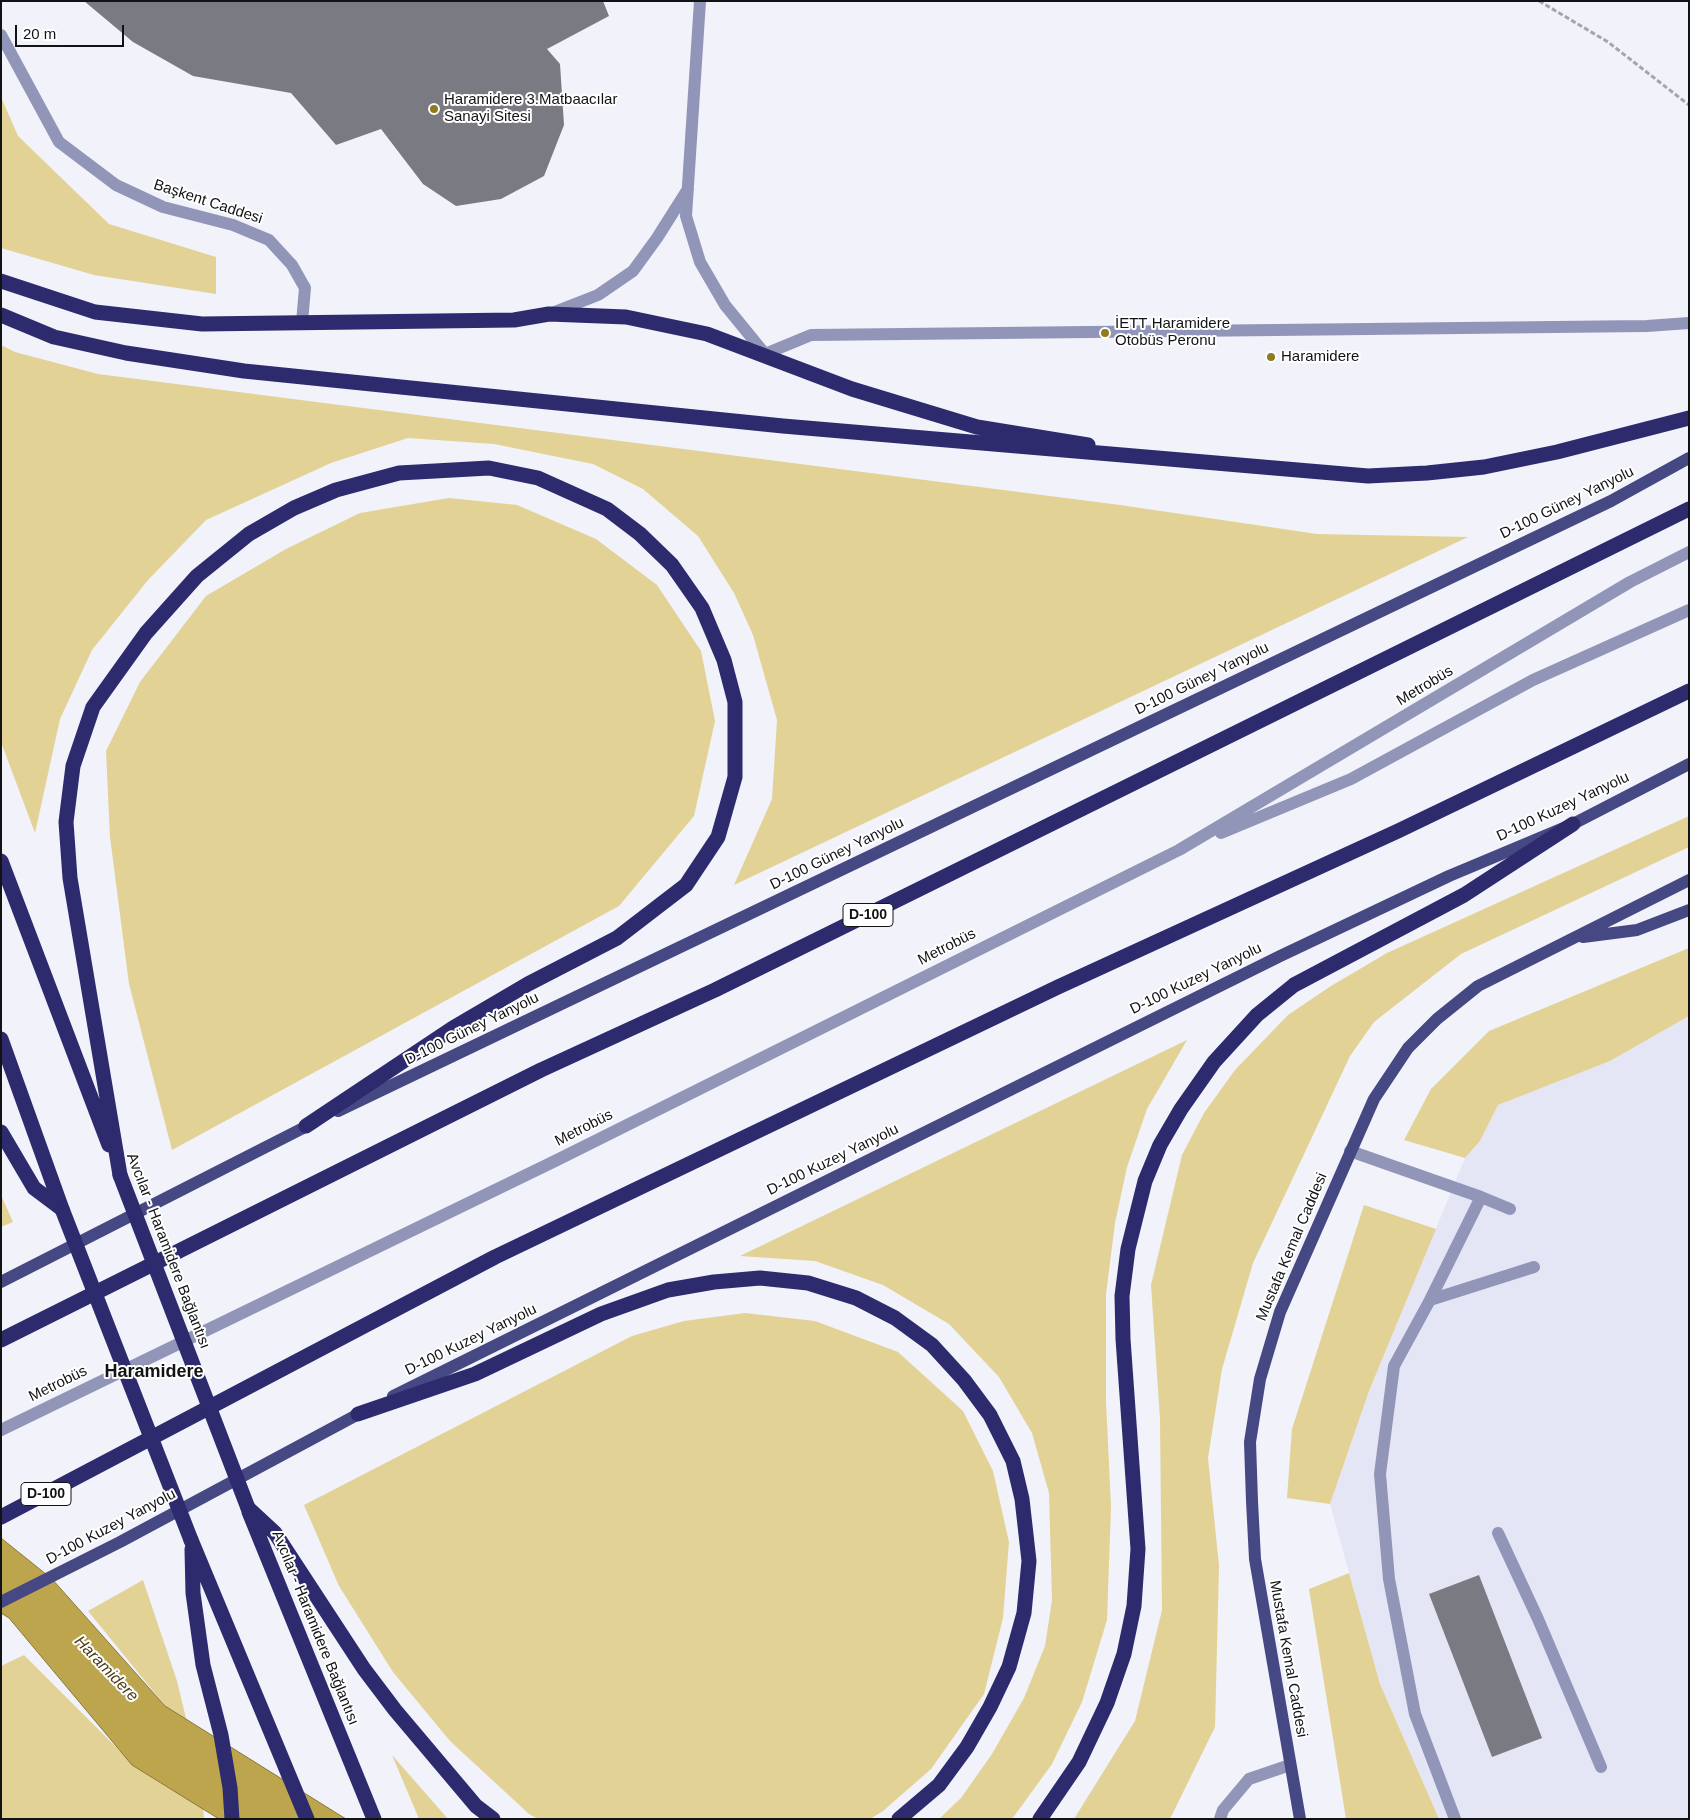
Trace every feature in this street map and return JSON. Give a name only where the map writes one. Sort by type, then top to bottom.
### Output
[{"type":"highway","points":[[1,281],[95,312],[202,324],[514,320],[549,314],[626,317],[707,334],[765,354],[852,389],[977,427],[1056,438],[1156,459]]},
{"type":"highway","points":[[1,315],[54,337],[126,352],[244,371],[783,426],[1368,476],[1427,473],[1484,467],[1557,452],[1689,418]]},
{"type":"highway","points":[[120,1175],[70,878],[66,822],[73,766],[93,708],[146,633],[197,576],[249,534],[294,508],[336,490],[399,473],[489,468],[538,478],[608,509],[640,534],[672,565],[702,608],[724,660],[735,702],[735,777],[718,837],[686,885],[616,938],[528,984],[453,1028],[306,1126]]},
{"type":"highway","name":"D-100","points":[[1,1340],[540,1070],[715,990],[1689,509]]},
{"type":"highway","name":"D-100","points":[[1,1517],[494,1257],[1049,992],[1389,835],[1689,691]]},
{"type":"highway","points":[[1040,1819],[1079,1762],[1107,1703],[1124,1654],[1134,1606],[1138,1549],[1123,1348],[1122,1296],[1128,1249],[1145,1181],[1160,1145],[1181,1108],[1214,1062],[1257,1016],[1294,985],[1464,894],[1573,824]]},
{"type":"highway","name":"Avcılar - Haramidere Bağlantısı","points":[[1,861],[248,1508],[374,1819]]},
{"type":"highway","points":[[1,1039],[62,1209],[191,1540],[307,1819]]},
{"type":"highway","points":[[1,1132],[34,1188],[62,1209]]},
{"type":"highway","points":[[358,1414],[475,1374],[601,1314],[668,1290],[714,1282],[760,1278],[808,1283],[856,1298],[895,1318],[932,1345],[964,1380],[990,1415],[1013,1461],[1022,1499],[1029,1561],[1022,1622],[1009,1668],[990,1707],[967,1748],[939,1785],[899,1819]]},
{"type":"highway","points":[[248,1508],[275,1533],[364,1669],[395,1710],[476,1806],[493,1819]]},
{"type":"highway","points":[[191,1540],[193,1594],[203,1665],[221,1735],[230,1788],[232,1819]]},
{"type":"main road","name":"D-100 Güney Yanyolu","points":[[1,1282],[306,1126],[1611,501],[1689,458]]},
{"type":"main road","name":"D-100 Kuzey Yanyolu","points":[[1,1602],[120,1542],[358,1414],[1280,956],[1449,876],[1573,824],[1689,764]]},
{"type":"main road","name":"Mustafa Kemal Caddesi","points":[[1300,1819],[1255,1559],[1250,1442],[1260,1379],[1280,1312],[1374,1099],[1408,1048],[1437,1019],[1478,986],[1689,880]]},
{"type":"main road","name":"Mustafa Kemal Caddesi","points":[[1573,938],[1637,930],[1689,910]]},
{"type":"street","points":[[700,1],[686,216],[700,262],[725,305],[765,354],[811,335],[1647,326],[1689,323]]},
{"type":"street","name":"Başkent Caddesi","points":[[1,35],[59,142],[116,185],[163,207],[233,225],[270,240],[292,265],[305,288],[302,322]]},
{"type":"street","points":[[549,314],[598,295],[633,271],[658,238],[689,187]]},
{"type":"street","name":"Metrobüs","points":[[1179,850],[1630,582],[1689,552]]},
{"type":"street","name":"Metrobüs","points":[[1,1430],[555,1161],[1179,850],[1351,779],[1533,680],[1689,610]]},
{"type":"street","points":[[1350,1151],[1481,1197],[1510,1210]]},
{"type":"street","points":[[1455,1819],[1415,1714],[1389,1579],[1380,1474],[1394,1366],[1430,1300],[1481,1197]]},
{"type":"street","points":[[1430,1300],[1534,1267]]},
{"type":"street","points":[[1498,1533],[1538,1619],[1600,1767]]},
{"type":"street","points":[[1220,1819],[1223,1810],[1250,1779],[1290,1765]]},
{"type":"path","points":[[1539,1],[1608,42],[1689,104]]},
{"type":"shaded area","points":[[1,97],[18,136],[109,224],[216,257],[216,294],[94,275],[1,248]]},
{"type":"shaded area","points":[[1,345],[15,352],[98,374],[1120,505],[1317,534],[1468,537],[734,885],[772,799],[777,720],[753,635],[734,593],[698,536],[643,489],[593,464],[494,444],[408,438],[331,463],[206,520],[148,580],[92,650],[60,719],[35,833],[1,742]]},
{"type":"shaded area","points":[[449,498],[517,505],[596,539],[657,585],[701,651],[715,721],[694,816],[619,906],[172,1150],[129,984],[110,837],[106,751],[140,682],[206,596],[286,549],[360,513]]},
{"type":"shaded area","points":[[1689,816],[1689,847],[1461,954],[1374,1022],[1350,1056],[1253,1263],[1222,1369],[1208,1458],[1219,1566],[1215,1727],[1170,1819],[1074,1819],[1135,1721],[1162,1610],[1160,1419],[1151,1285],[1182,1155],[1204,1113],[1235,1070],[1288,1015],[1331,986],[1387,953]]},
{"type":"shaded area","points":[[1689,948],[1689,1016],[1610,1061],[1498,1105],[1480,1141],[1465,1158],[1404,1140],[1431,1089],[1489,1031]]},
{"type":"shaded area","points":[[1689,1016],[1689,1819],[1439,1819],[1380,1684],[1330,1504],[1369,1391],[1465,1158],[1480,1141],[1498,1105],[1610,1061]]},
{"type":"shaded area","points":[[1187,1040],[1147,1109],[1127,1167],[1115,1223],[1106,1294],[1106,1401],[1111,1506],[1107,1620],[1082,1702],[1052,1764],[1012,1819],[939,1819],[961,1798],[992,1754],[1024,1698],[1045,1646],[1052,1600],[1049,1493],[1032,1433],[999,1377],[949,1324],[883,1285],[815,1261],[740,1256]]},
{"type":"shaded area","points":[[1,1195],[13,1222],[1,1227]]},
{"type":"shaded area","points":[[1364,1205],[1436,1229],[1369,1391],[1330,1504],[1287,1498],[1292,1429]]},
{"type":"shaded area","points":[[745,1313],[815,1321],[898,1352],[963,1411],[993,1471],[1009,1542],[1003,1618],[984,1694],[931,1769],[883,1811],[870,1819],[538,1819],[529,1814],[450,1741],[393,1672],[339,1586],[304,1505],[632,1336],[684,1321]]},
{"type":"shaded area","points":[[1349,1573],[1380,1684],[1439,1819],[1346,1819],[1309,1589]]},
{"type":"shaded area","points":[[143,1580],[177,1681],[202,1785],[204,1819],[1,1819],[1,1666],[24,1655],[135,1766],[167,1708],[88,1611]]},
{"type":"shaded area","points":[[392,1755],[448,1819],[419,1819]]},
{"type":"water","points":[[1,1538],[52,1579],[165,1706],[346,1819],[219,1819],[132,1765],[9,1618],[1,1613]]},
{"type":"building","name":"Haramidere 3.Matbaacılar Sanayi Sitesi","points":[[84,1],[603,1],[609,16],[547,49],[560,64],[564,125],[544,176],[501,199],[456,206],[423,184],[381,129],[336,145],[291,93],[193,76],[133,42]]},
{"type":"building","points":[[1479,1575],[1542,1738],[1492,1757],[1429,1594]]},
{"type":"place","name":"Haramidere 3.Matbaacılar Sanayi Sitesi","points":[[434,109]]},
{"type":"place","name":"İETT Haramidere Otobüs Peronu","points":[[1105,333]]},
{"type":"place","name":"Haramidere","points":[[1271,357]]},
{"type":"district","name":"Haramidere","points":[[154,1372]]}]
